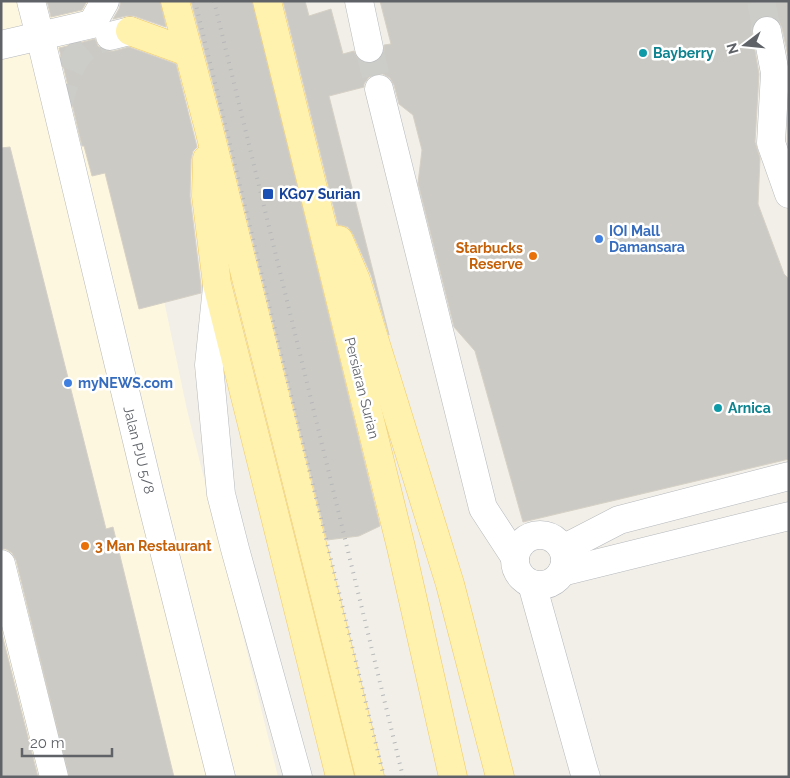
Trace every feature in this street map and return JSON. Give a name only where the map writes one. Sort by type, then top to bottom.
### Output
[{"type":"main road","points":[[175,1],[208,125],[370,777]]},
{"type":"main road","name":"Persiaran Surian","points":[[267,1],[401,547],[452,777]]},
{"type":"main road","points":[[120,34],[188,52]]},
{"type":"main road","points":[[208,125],[206,196],[217,284],[340,777]]},
{"type":"main road","name":"Persiaran Surian","points":[[308,167],[356,280],[450,584],[500,777]]},
{"type":"street","name":"Jalan PJU 5/8","points":[[31,1],[150,496],[221,777]]},
{"type":"street","points":[[1,45],[92,24],[105,1]]},
{"type":"street","points":[[359,1],[370,48]]},
{"type":"street","points":[[767,31],[776,73],[771,143],[789,194]]},
{"type":"street","points":[[380,89],[483,508],[515,557]]},
{"type":"street","points":[[217,284],[209,365],[221,494],[298,777]]},
{"type":"street","points":[[563,560],[619,520],[789,476]]},
{"type":"street","points":[[563,560],[789,516]]},
{"type":"street","points":[[535,534],[552,536],[559,542],[563,560],[562,574],[548,584],[532,584],[518,574],[515,566],[515,557],[521,542],[528,537],[535,534]]},
{"type":"street","points":[[1,564],[54,777]]},
{"type":"street","points":[[532,584],[586,777]]},
{"type":"shaded area","points":[[1,1],[101,1],[187,410],[278,777],[1,777]]},
{"type":"building","points":[[47,1],[87,1],[82,10],[51,17]]},
{"type":"building","points":[[121,1],[160,1],[166,27],[134,16],[113,19]]},
{"type":"building","points":[[191,1],[252,1],[380,526],[359,536],[327,540],[223,121]]},
{"type":"building","name":"IOI Mall Damansara","points":[[283,1],[305,1],[309,16],[331,9],[343,54],[354,51],[358,59],[365,63],[372,63],[380,59],[384,52],[384,45],[391,44],[380,1],[789,1],[788,56],[782,28],[779,21],[773,16],[757,19],[752,25],[752,33],[759,74],[755,142],[760,158],[758,204],[784,274],[789,279],[789,459],[523,522],[475,351],[454,327],[418,183],[422,150],[413,115],[399,104],[394,85],[390,78],[383,74],[369,77],[364,87],[329,96],[389,335],[371,275],[353,234],[348,227],[338,225]]},
{"type":"building","points":[[95,39],[98,46],[105,51],[129,47],[176,64],[197,147],[193,151],[191,159],[190,196],[201,293],[139,309],[105,173],[92,176],[84,146],[82,146],[59,48]]},
{"type":"building","points":[[10,147],[106,529],[113,527],[174,777],[69,777],[16,560],[12,553],[6,549],[1,549],[1,148]]},
{"type":"building","points":[[1,630],[38,777],[1,777]]},
{"type":"tunnel","points":[[761,1],[767,31]]},
{"type":"tunnel","points":[[57,110],[65,81],[73,62],[86,47],[95,41],[110,36]]},
{"type":"tunnel","points":[[369,48],[379,89]]},
{"type":"railway","points":[[195,1],[384,777]]},
{"type":"railway","points":[[214,1],[403,777]]},
{"type":"place","name":"Bayberry","points":[[643,53]]},
{"type":"place","name":"KG07 Surian","points":[[268,194]]},
{"type":"place","name":"IOI Mall Damansara","points":[[599,239]]},
{"type":"place","name":"Starbucks Reserve","points":[[533,256]]},
{"type":"place","name":"myNEWS.com","points":[[68,383]]},
{"type":"place","name":"Arnica","points":[[718,408]]},
{"type":"place","name":"3 Man Restaurant","points":[[85,546]]}]
